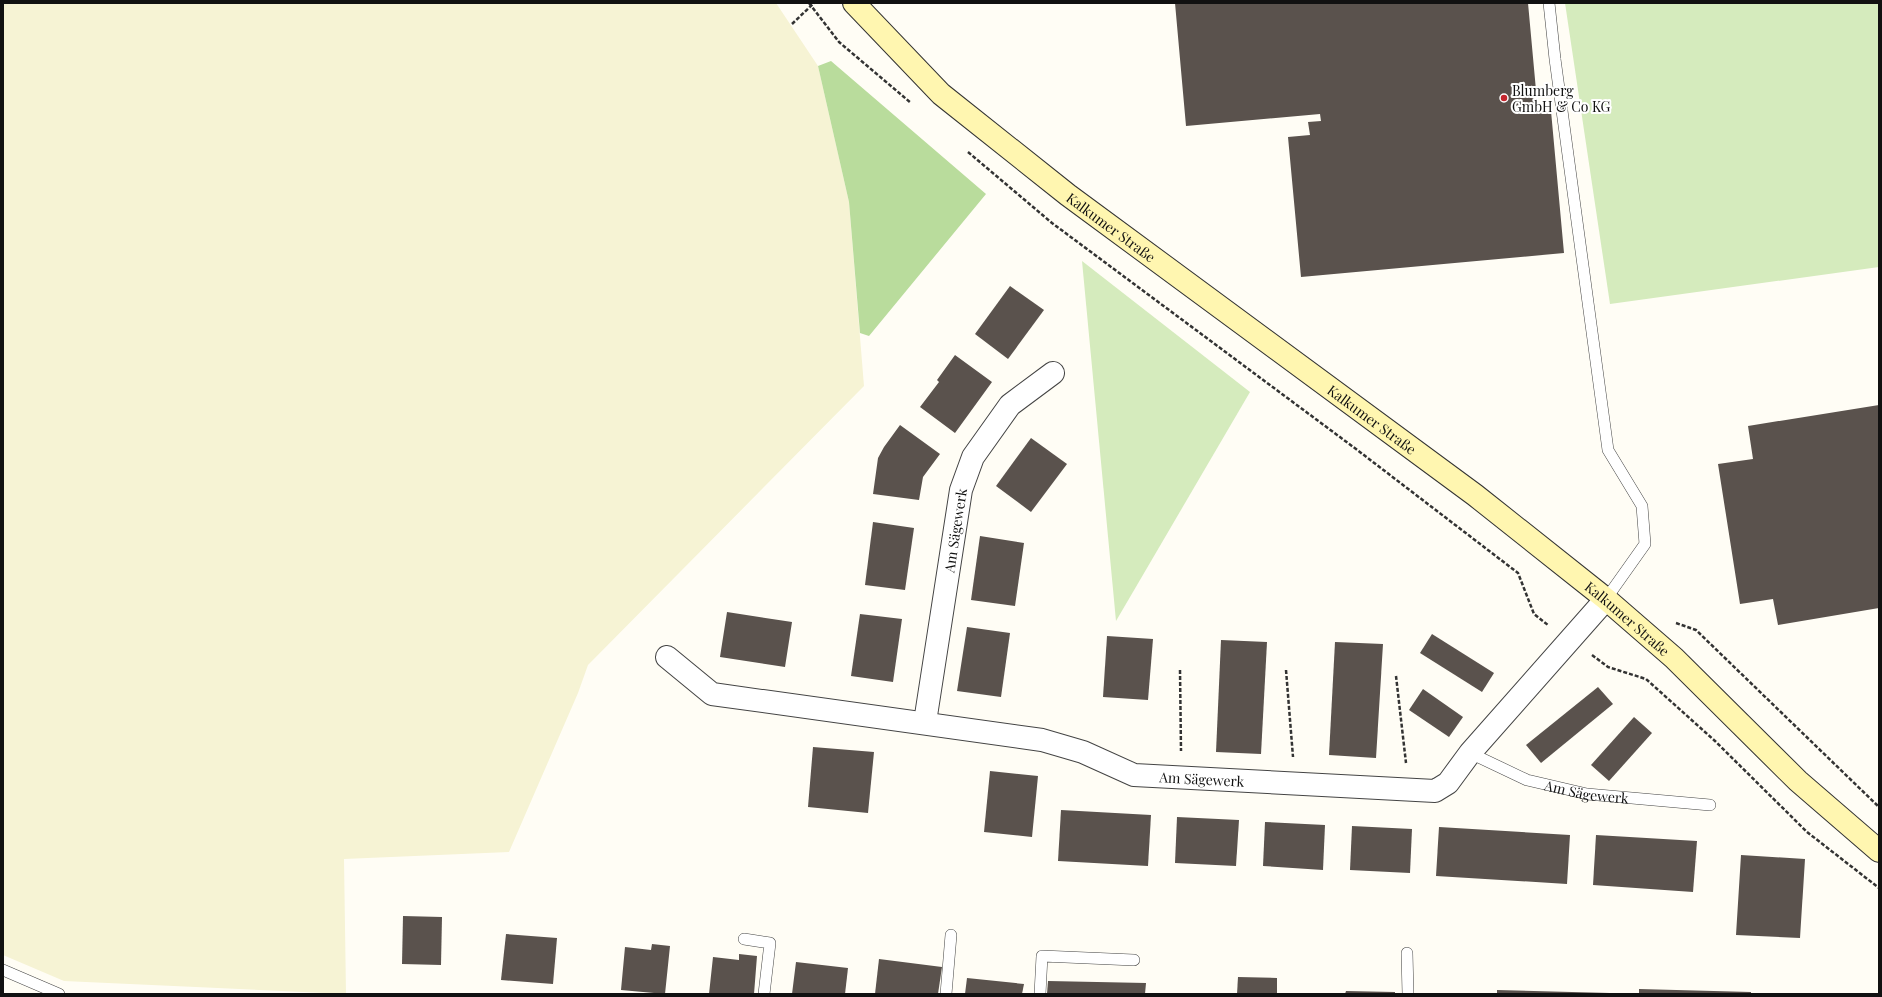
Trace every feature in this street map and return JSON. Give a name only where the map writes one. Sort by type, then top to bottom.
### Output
[{"type":"main road","name":"Kalkumer Straße","points":[[854,3],[941,94],[1068,195],[1475,495],[1606,598],[1674,658],[1798,781],[1879,851]]},
{"type":"street","name":"Am Sägewerk","points":[[925,722],[961,490],[973,457],[1010,405],[1053,373]]},
{"type":"street","name":"Am Sägewerk","points":[[667,657],[712,694],[925,722],[1042,740],[1083,752],[1134,775],[1435,790],[1448,783],[1470,753],[1606,598]]},
{"type":"lane","points":[[1549,3],[1555,59],[1608,450],[1642,506],[1645,544],[1606,598]]},
{"type":"lane","name":"Am Sägewerk","points":[[1470,753],[1527,780],[1587,794],[1710,805]]},
{"type":"lane","points":[[946,994],[951,935]]},
{"type":"lane","points":[[744,940],[770,943],[764,994]]},
{"type":"lane","points":[[1407,954],[1408,994]]},
{"type":"lane","points":[[1040,994],[1042,956],[1134,960]]},
{"type":"lane","points":[[3,970],[59,994]]},
{"type":"path","points":[[792,24],[809,4],[814,3]]},
{"type":"path","points":[[809,4],[839,42],[912,104]]},
{"type":"path","points":[[967,151],[1052,223],[1356,449],[1518,573],[1534,614],[1608,667],[1646,679],[1715,741],[1807,832],[1879,888]]},
{"type":"path","points":[[1674,622],[1696,630],[1879,806]]},
{"type":"path","points":[[1180,670],[1182,778]]},
{"type":"path","points":[[1286,670],[1295,783]]},
{"type":"path","points":[[1396,676],[1409,789]]},
{"type":"shaded area","points":[[3,3],[776,3],[818,66],[849,202],[864,386],[588,665],[578,693],[509,852],[344,859],[346,994],[64,981],[3,955]]},
{"type":"green space","points":[[1565,3],[1879,3],[1879,267],[1610,304]]},
{"type":"green space","points":[[831,61],[986,194],[869,336],[860,333],[849,202],[818,66]]},
{"type":"green space","points":[[1082,261],[1250,392],[1116,621]]},
{"type":"building","points":[[1175,3],[1528,3],[1538,112],[1551,111],[1564,253],[1301,277],[1288,137],[1310,135],[1308,122],[1321,121],[1320,114],[1186,126]]},
{"type":"building","points":[[1010,286],[1044,310],[1008,359],[975,334]]},
{"type":"building","points":[[955,355],[992,382],[955,433],[920,407],[939,382],[937,380]]},
{"type":"building","points":[[1879,405],[1879,608],[1778,625],[1773,599],[1740,604],[1718,464],[1753,459],[1748,426]]},
{"type":"building","points":[[900,425],[940,454],[923,477],[919,500],[873,494],[878,458]]},
{"type":"building","points":[[1031,438],[1067,464],[1031,512],[996,486]]},
{"type":"building","points":[[873,522],[914,528],[905,590],[865,585]]},
{"type":"building","points":[[980,536],[1024,543],[1015,606],[971,600]]},
{"type":"building","points":[[727,612],[792,622],[785,667],[720,657]]},
{"type":"building","points":[[860,614],[902,619],[893,682],[851,676]]},
{"type":"building","points":[[967,627],[1010,633],[1001,697],[957,691]]},
{"type":"building","points":[[1432,634],[1494,673],[1482,692],[1420,653]]},
{"type":"building","points":[[1107,636],[1153,639],[1148,700],[1103,697]]},
{"type":"building","points":[[1221,640],[1267,642],[1261,754],[1216,752]]},
{"type":"building","points":[[1335,642],[1383,644],[1376,758],[1329,755]]},
{"type":"building","points":[[1598,687],[1613,704],[1541,763],[1526,745]]},
{"type":"building","points":[[1423,689],[1463,717],[1449,737],[1409,710]]},
{"type":"building","points":[[1634,717],[1652,733],[1609,781],[1591,765]]},
{"type":"building","points":[[813,747],[874,752],[868,813],[808,807]]},
{"type":"building","points":[[990,771],[1038,776],[1032,837],[984,832]]},
{"type":"building","points":[[1061,810],[1151,815],[1148,866],[1058,861]]},
{"type":"building","points":[[1177,817],[1239,820],[1236,866],[1175,863]]},
{"type":"building","points":[[1265,822],[1325,825],[1323,870],[1263,866]]},
{"type":"building","points":[[1352,826],[1412,829],[1410,873],[1350,870]]},
{"type":"building","points":[[1439,827],[1570,835],[1567,884],[1436,876]]},
{"type":"building","points":[[1596,835],[1697,841],[1693,892],[1593,885]]},
{"type":"building","points":[[1741,855],[1805,859],[1800,938],[1736,935]]},
{"type":"building","points":[[403,916],[442,917],[441,965],[402,964]]},
{"type":"building","points":[[506,934],[557,938],[553,984],[501,980]]},
{"type":"building","points":[[652,944],[670,946],[665,994],[621,990],[625,947],[651,950]]},
{"type":"building","points":[[739,954],[757,956],[754,994],[709,994],[713,957],[739,960]]},
{"type":"building","points":[[879,959],[942,967],[938,994],[875,994]]},
{"type":"building","points":[[796,962],[848,968],[845,994],[792,994]]},
{"type":"building","points":[[1238,977],[1277,978],[1277,994],[1237,994]]},
{"type":"building","points":[[967,978],[1024,984],[1022,994],[965,994]]},
{"type":"building","points":[[1048,981],[1146,983],[1145,994],[1047,994]]},
{"type":"building","points":[[1639,989],[1751,992],[1751,994],[1639,994]]},
{"type":"building","points":[[1497,990],[1610,993],[1610,994],[1497,994]]},
{"type":"building","points":[[1346,991],[1395,992],[1395,994],[1345,994]]},
{"type":"place","name":"Blumberg GmbH & Co KG","points":[[1504,98]]}]
